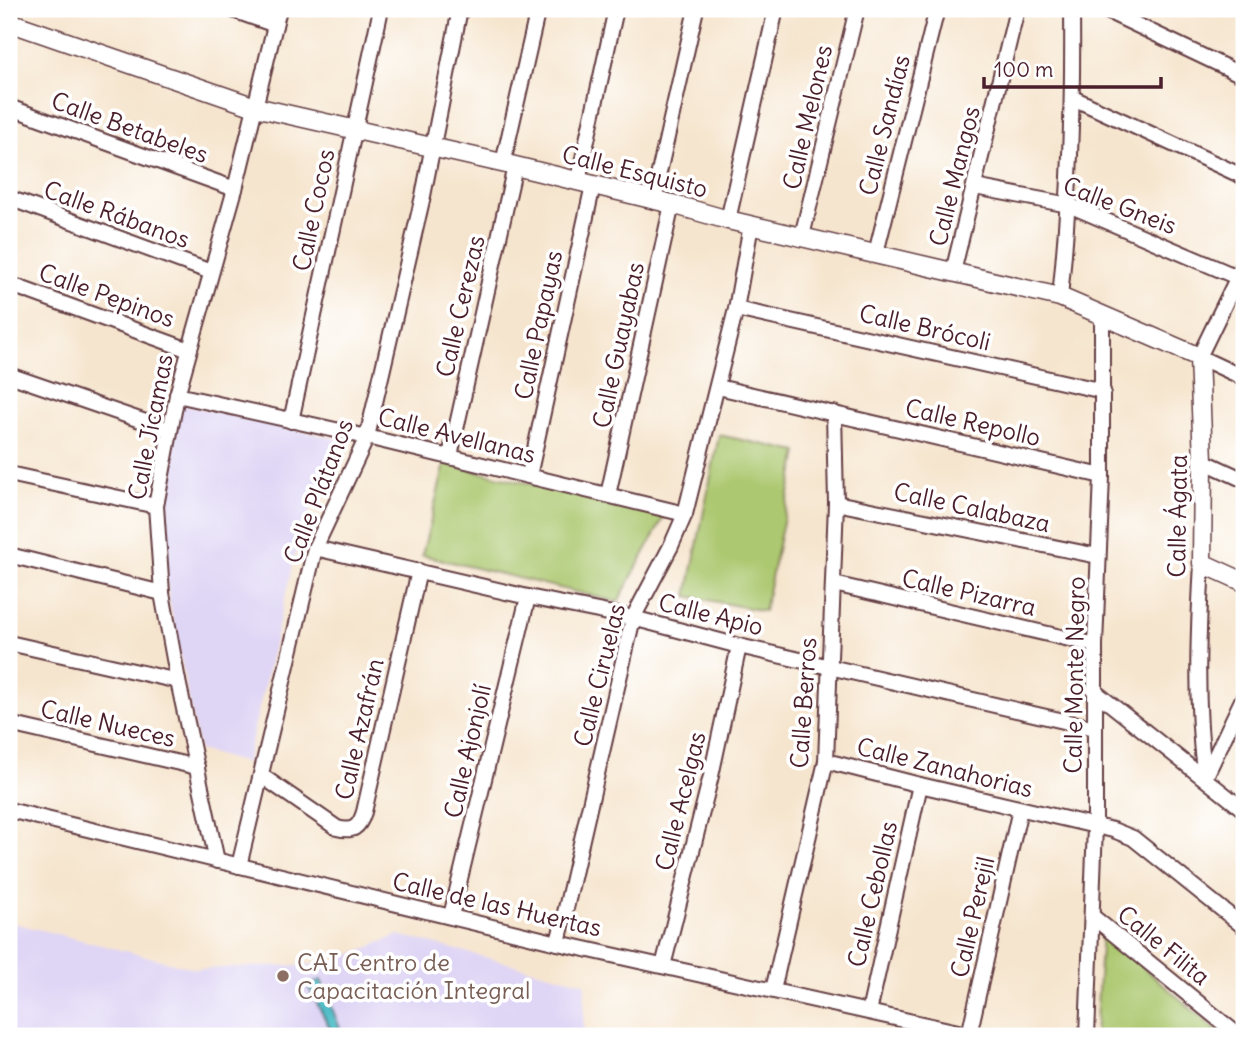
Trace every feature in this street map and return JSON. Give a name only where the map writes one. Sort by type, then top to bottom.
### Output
[{"type":"street","points":[[230,9],[275,25]]},
{"type":"street","name":"Calle Jícamas","points":[[217,861],[162,593],[156,506],[177,394],[235,189],[279,9]]},
{"type":"street","name":"Calle Cocos","points":[[291,421],[382,9]]},
{"type":"street","name":"Calle Plátanos","points":[[239,866],[315,548],[367,437],[423,197],[460,9]]},
{"type":"street","name":"Calle Cerezas","points":[[450,456],[538,9]]},
{"type":"street","name":"Calle Papayas","points":[[528,476],[616,9]]},
{"type":"street","points":[[653,199],[696,9]]},
{"type":"street","points":[[728,220],[776,9]]},
{"type":"street","name":"Calle Melones","points":[[802,236],[857,9]]},
{"type":"street","name":"Calle Sandías","points":[[876,253],[937,9]]},
{"type":"street","name":"Calle Mangos","points":[[953,272],[1017,9]]},
{"type":"street","points":[[1060,297],[1069,205],[1073,98],[1072,9]]},
{"type":"street","points":[[1103,9],[1244,76]]},
{"type":"street","name":"Calle Esquisto","points":[[9,22],[255,107],[509,164],[728,220],[1060,297],[1244,378]]},
{"type":"street","points":[[1073,98],[1244,177]]},
{"type":"street","name":"Calle Betabeles","points":[[9,107],[235,189]]},
{"type":"street","name":"Calle Gneis","points":[[975,187],[1069,205],[1242,274]]},
{"type":"street","name":"Calle Rábanos","points":[[9,198],[211,272]]},
{"type":"street","name":"Calle Guayabas","points":[[608,495],[672,204]]},
{"type":"street","name":"Calle Ciruelas","points":[[558,943],[633,618],[685,514],[736,309],[751,225]]},
{"type":"street","name":"Calle Ágata","points":[[1205,778],[1199,735],[1197,659],[1203,461],[1199,356],[1242,274]]},
{"type":"street","name":"Calle Pepinos","points":[[9,284],[189,350]]},
{"type":"street","name":"Calle Brócoli","points":[[736,309],[1104,391]]},
{"type":"street","name":"Calle Monte Negro","points":[[1087,1036],[1095,826],[1094,691],[1104,391],[1102,315]]},
{"type":"street","points":[[9,375],[169,430]]},
{"type":"street","points":[[718,387],[834,413]]},
{"type":"street","name":"Calle Avellanas","points":[[177,394],[450,456],[685,514]]},
{"type":"street","name":"Calle Repollo","points":[[834,413],[1102,476]]},
{"type":"street","name":"Calle Berros","points":[[773,990],[826,761],[836,503],[834,413]]},
{"type":"street","points":[[1203,461],[1244,480]]},
{"type":"street","points":[[9,474],[156,506]]},
{"type":"street","name":"Calle Calabaza","points":[[836,503],[1098,556]]},
{"type":"street","name":"Calle Apio","points":[[315,548],[633,618],[739,646],[1094,729]]},
{"type":"street","points":[[9,555],[162,593]]},
{"type":"street","points":[[1202,563],[1244,582]]},
{"type":"street","name":"Calle Azafrán","points":[[262,776],[337,828],[346,831],[357,827],[365,812],[419,571]]},
{"type":"street","name":"Calle Pizarra","points":[[834,584],[1095,645]]},
{"type":"street","name":"Calle Ajonjolí","points":[[451,916],[528,597]]},
{"type":"street","points":[[9,643],[178,681]]},
{"type":"street","name":"Calle Acelgas","points":[[663,966],[711,776],[739,646]]},
{"type":"street","points":[[1094,691],[1244,810]]},
{"type":"street","points":[[1205,778],[1244,695]]},
{"type":"street","name":"Calle Nueces","points":[[9,724],[197,767]]},
{"type":"street","name":"Calle Zanahorias","points":[[826,761],[1095,826],[1133,838],[1244,927]]},
{"type":"street","name":"Calle Cebollas","points":[[869,1012],[920,785]]},
{"type":"street","name":"Calle Perejil","points":[[973,1035],[1020,808]]},
{"type":"street","name":"Calle de las Huertas","points":[[9,810],[558,943],[973,1035]]},
{"type":"street","name":"Calle Filita","points":[[1093,916],[1239,1036]]},
{"type":"shaded area","points":[[176,403],[347,441],[312,505],[295,555],[246,763],[199,750],[169,599],[159,507]]},
{"type":"shaded area","name":"CAI Centro de Capacitación Integral","points":[[9,922],[197,969],[327,964],[399,935],[585,983],[583,1036],[9,1036]]},
{"type":"green space","points":[[719,435],[798,452],[764,611],[687,596]]},
{"type":"green space","points":[[445,464],[665,515],[618,602],[422,555]]},
{"type":"green space","points":[[1102,932],[1223,1036],[1095,1036]]},
{"type":"water","points":[[321,980],[343,1036],[334,1036],[308,986]]},
{"type":"place","name":"CAI Centro de Capacitación Integral","points":[[283,976]]}]
